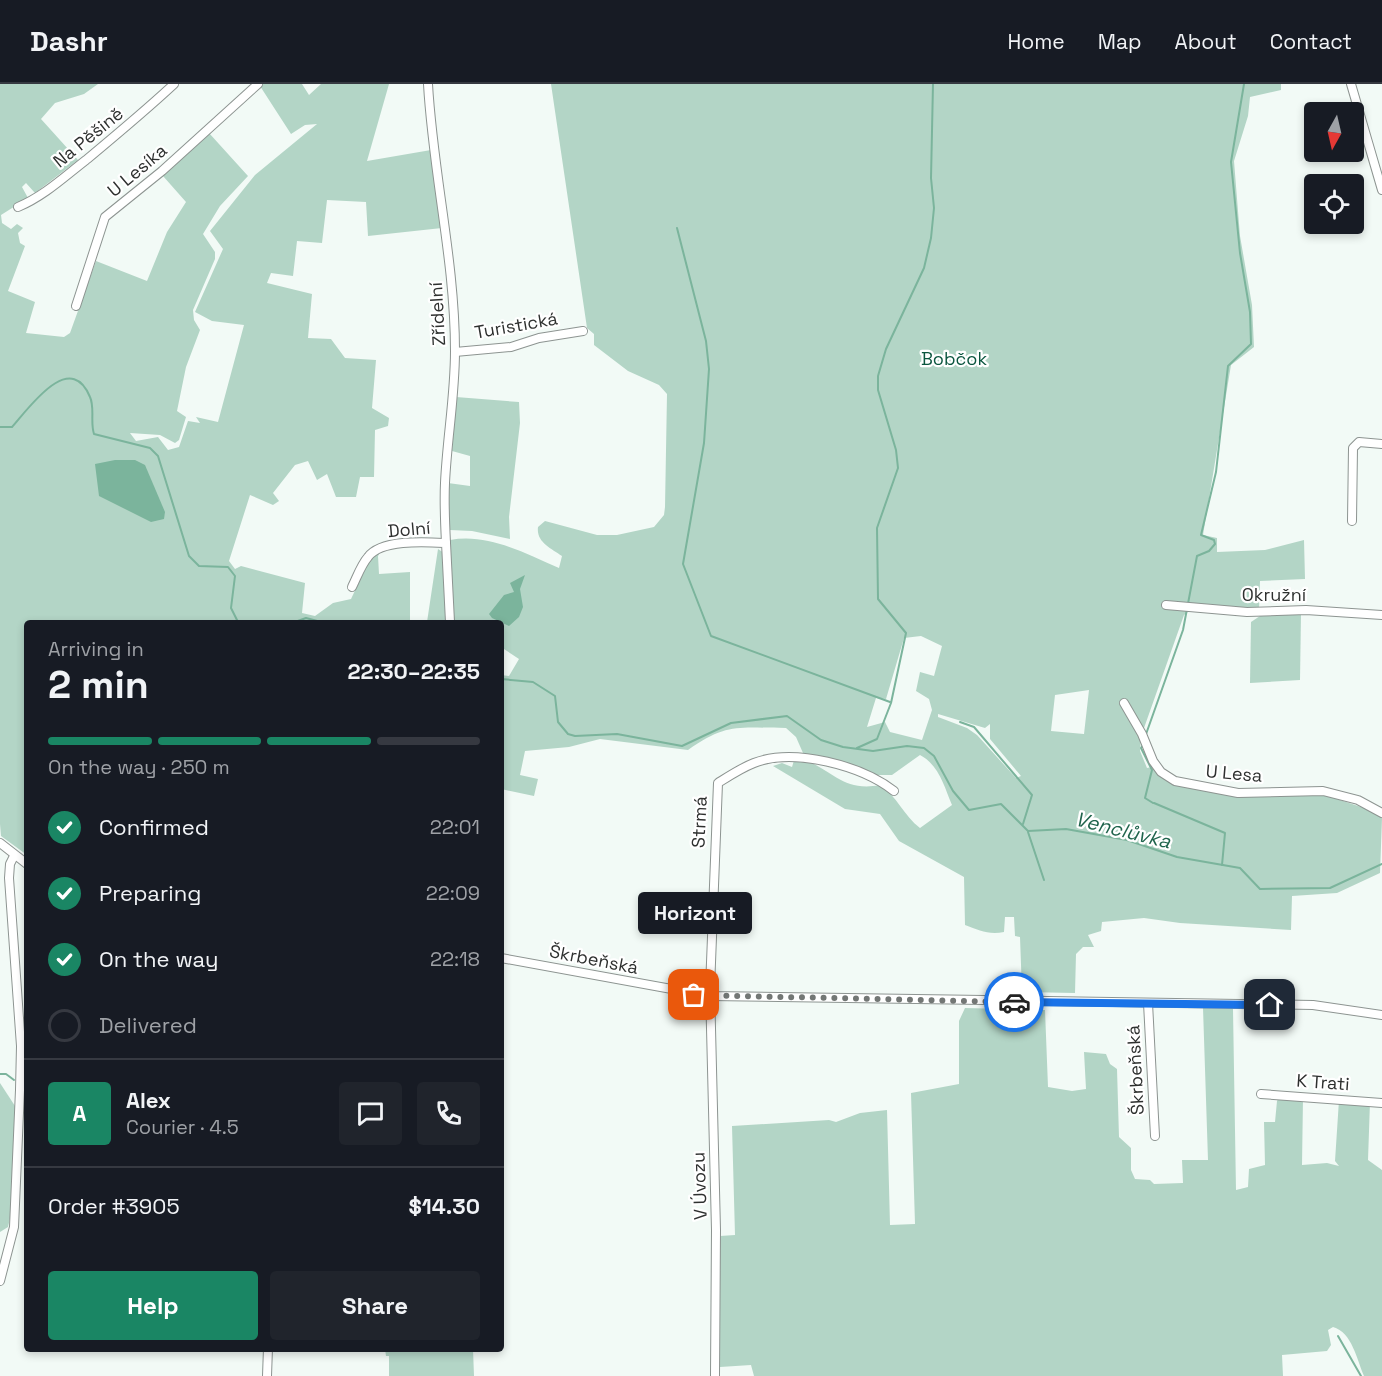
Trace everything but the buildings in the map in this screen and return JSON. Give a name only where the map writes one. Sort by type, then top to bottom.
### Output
[{"type":"street","name":"Na Pěšině","points":[[18,207],[35,199],[120,134],[174,84]]},
{"type":"street","name":"U Lesíka","points":[[76,306],[105,217],[162,171],[258,84]]},
{"type":"street","name":"Zřídelní","points":[[428,84],[430,131],[443,206],[453,294],[455,352],[451,434],[445,482],[446,543]]},
{"type":"street","points":[[1351,84],[1382,190]]},
{"type":"street","name":"Turistická","points":[[455,352],[511,347],[539,338],[583,331]]},
{"type":"street","points":[[1352,521],[1353,448],[1359,442],[1382,444]]},
{"type":"street","name":"Dolní","points":[[352,587],[368,557],[381,548],[421,542],[446,543],[450,620]]},
{"type":"street","name":"Okružní","points":[[1166,605],[1247,612],[1306,610],[1382,615]]},
{"type":"street","name":"U Lesa","points":[[1124,703],[1142,734],[1153,761],[1161,772],[1175,781],[1238,793],[1323,791],[1358,800],[1382,813]]},
{"type":"street","name":"Strmá","points":[[710,996],[718,783],[756,762],[792,756],[878,779],[894,791]]},
{"type":"street","points":[[0,843],[24,862]]},
{"type":"street","points":[[0,1281],[14,1227],[20,1090],[21,1046],[9,878],[10,864],[14,856]]},
{"type":"street","name":"Škrbeňská","points":[[504,959],[710,996],[1313,1005],[1382,1016]]},
{"type":"street","name":"V Úvozu","points":[[710,996],[716,1230],[715,1376]]},
{"type":"street","name":"Škrbeňská","points":[[1148,1003],[1155,1136]]},
{"type":"street","name":"K Trati","points":[[1261,1094],[1382,1103]]},
{"type":"street","points":[[267,1376],[268,1352]]},
{"type":"green space","points":[[0,84],[98,84],[84,94],[55,103],[41,119],[78,160],[35,193],[26,183],[22,187],[28,198],[1,215],[2,223],[11,229],[17,224],[23,228],[18,233],[20,243],[25,246],[8,291],[35,302],[26,333],[64,337],[70,333],[96,261],[147,281],[167,232],[186,202],[163,176],[209,133],[248,176],[220,206],[203,234],[215,252],[215,259],[193,310],[194,320],[200,330],[186,367],[177,411],[186,417],[179,440],[175,443],[160,435],[130,433],[136,441],[158,437],[168,450],[179,447],[188,421],[200,423],[196,417],[218,422],[244,325],[212,321],[195,312],[223,249],[210,231],[255,175],[317,124],[305,125],[291,134],[260,86],[261,84],[302,84],[309,95],[321,84],[389,84],[367,161],[431,150],[442,228],[368,236],[366,202],[327,200],[322,243],[297,241],[293,276],[271,273],[267,283],[312,294],[308,338],[331,339],[345,358],[376,360],[372,408],[389,418],[388,426],[375,430],[374,477],[360,477],[356,497],[336,497],[327,474],[317,480],[308,461],[295,465],[273,493],[279,501],[273,505],[250,495],[229,561],[235,569],[241,566],[305,583],[302,613],[315,616],[333,603],[351,599],[370,559],[381,551],[378,556],[379,574],[410,572],[410,620],[24,620],[24,853],[1,836]]},
{"type":"green space","name":"Bobčok","points":[[551,84],[1281,84],[1281,90],[1250,97],[1248,116],[1234,161],[1240,236],[1252,305],[1254,347],[1231,365],[1203,535],[1217,538],[1217,552],[1265,550],[1304,540],[1305,579],[1260,581],[1259,610],[1197,605],[1184,615],[1144,728],[1120,704],[1141,739],[1140,751],[1147,768],[1152,767],[1165,779],[1184,787],[1325,795],[1376,812],[1382,818],[1380,873],[1337,893],[1292,896],[1291,930],[1180,923],[1144,918],[1102,922],[1101,931],[1088,935],[1094,947],[1083,947],[1076,954],[1075,993],[1022,992],[1020,937],[1015,936],[1014,917],[1005,917],[1004,932],[998,933],[965,925],[964,877],[899,841],[880,814],[845,809],[773,766],[782,763],[792,767],[795,757],[845,782],[866,786],[880,785],[920,828],[952,805],[936,770],[927,759],[920,755],[892,775],[873,775],[803,753],[796,737],[786,728],[734,728],[713,735],[688,750],[600,739],[569,747],[525,751],[520,775],[538,779],[534,796],[504,790],[504,675],[509,676],[519,659],[504,649],[504,620],[427,620],[438,549],[447,555],[450,540],[478,539],[506,546],[559,568],[562,556],[539,537],[538,527],[545,521],[597,535],[617,535],[654,527],[664,515],[667,394],[659,385],[628,371],[594,345],[594,334],[587,328]],"holes":[[[921,636],[942,646],[934,676],[920,672],[916,691],[929,699],[932,710],[922,740],[890,732],[885,722],[867,727],[876,698],[886,699],[904,638]],[[1089,690],[1084,734],[1051,731],[1055,695]],[[938,714],[985,728],[990,724],[990,739],[1021,776],[1016,778],[977,735],[967,728],[938,717]]]},
{"type":"green space","points":[[456,397],[519,402],[520,423],[509,517],[510,539],[472,531],[450,530],[447,525],[448,483],[470,486],[470,456],[452,451]]},
{"type":"green space","points":[[1301,613],[1300,680],[1250,683],[1251,622],[1263,614]]},
{"type":"green space","points":[[965,1008],[1045,1010],[1048,1087],[1072,1091],[1086,1089],[1084,1052],[1106,1054],[1110,1064],[1117,1069],[1119,1137],[1131,1148],[1131,1170],[1135,1179],[1150,1180],[1154,1184],[1183,1183],[1182,1160],[1208,1160],[1203,1008],[1233,1009],[1236,1190],[1248,1187],[1249,1169],[1265,1165],[1264,1122],[1275,1122],[1277,1101],[1280,1096],[1303,1098],[1302,1165],[1327,1163],[1339,1166],[1335,1161],[1339,1100],[1370,1102],[1368,1160],[1382,1170],[1382,1376],[1364,1376],[1349,1340],[1340,1330],[1333,1327],[1328,1330],[1331,1345],[1327,1351],[1282,1355],[1283,1376],[754,1376],[751,1365],[720,1367],[720,1236],[735,1235],[732,1126],[829,1120],[836,1122],[860,1113],[887,1110],[890,1225],[915,1224],[911,1093],[959,1084],[959,1021]]},
{"type":"green space","points":[[0,1083],[15,1106],[11,1214],[8,1227],[0,1232]]},
{"type":"green space","points":[[385,1352],[473,1352],[474,1376],[389,1376],[389,1356],[386,1356]]},
{"type":"shaded area","points":[[115,460],[135,460],[145,465],[165,512],[164,519],[151,522],[99,496],[95,464]]},
{"type":"shaded area","points":[[525,575],[520,589],[523,607],[519,617],[509,626],[504,624],[504,620],[496,620],[489,614],[504,595],[514,592],[510,583]]},
{"type":"waterway","points":[[857,748],[877,739],[891,703],[906,633],[878,599],[877,528],[898,468],[896,450],[878,390],[878,376],[886,349],[924,268],[931,238],[934,208],[931,178],[933,84]]},
{"type":"waterway","name":"Bobčok","points":[[1145,737],[1183,630],[1197,556],[1209,551],[1215,544],[1214,540],[1201,535],[1216,472],[1228,366],[1251,344],[1250,312],[1240,253],[1231,162],[1244,84]]},
{"type":"waterway","points":[[677,228],[706,341],[709,369],[704,443],[683,564],[711,636],[890,702]]},
{"type":"waterway","name":"Venclůvka","points":[[0,427],[12,427],[39,397],[61,380],[72,379],[82,384],[91,401],[94,434],[150,448],[158,456],[189,556],[199,566],[228,567],[235,576],[231,608],[237,620]]},
{"type":"waterway","name":"Venclůvka","points":[[300,620],[306,618],[314,620]]},
{"type":"waterway","name":"Venclůvka","points":[[504,679],[533,682],[555,696],[558,722],[568,734],[575,736],[617,734],[682,746],[731,723],[787,716],[821,740],[843,747],[873,751],[907,746],[924,748],[934,756],[953,791],[969,810],[1001,804],[1028,831],[1066,829],[1127,840],[1177,857],[1240,868],[1260,889],[1330,888],[1382,864]]},
{"type":"waterway","points":[[960,722],[974,727],[1032,795],[1023,824]]},
{"type":"waterway","name":"Bobčok","points":[[1143,745],[1141,748],[1152,770],[1145,798],[1153,803]]},
{"type":"waterway","name":"Bobčok","points":[[1154,803],[1225,833],[1222,865]]},
{"type":"waterway","points":[[1028,832],[1044,880]]},
{"type":"waterway","points":[[0,1074],[6,1074],[14,1080]]},
{"type":"waterway","points":[[1338,1336],[1361,1376]]},
{"type":"way so far","points":[[694,995],[786,999],[1014,1002]]},
{"type":"place","name":"Horizont","points":[[694,995]]},
{"type":"route","points":[[1014,1002],[1270,1005]]}]
